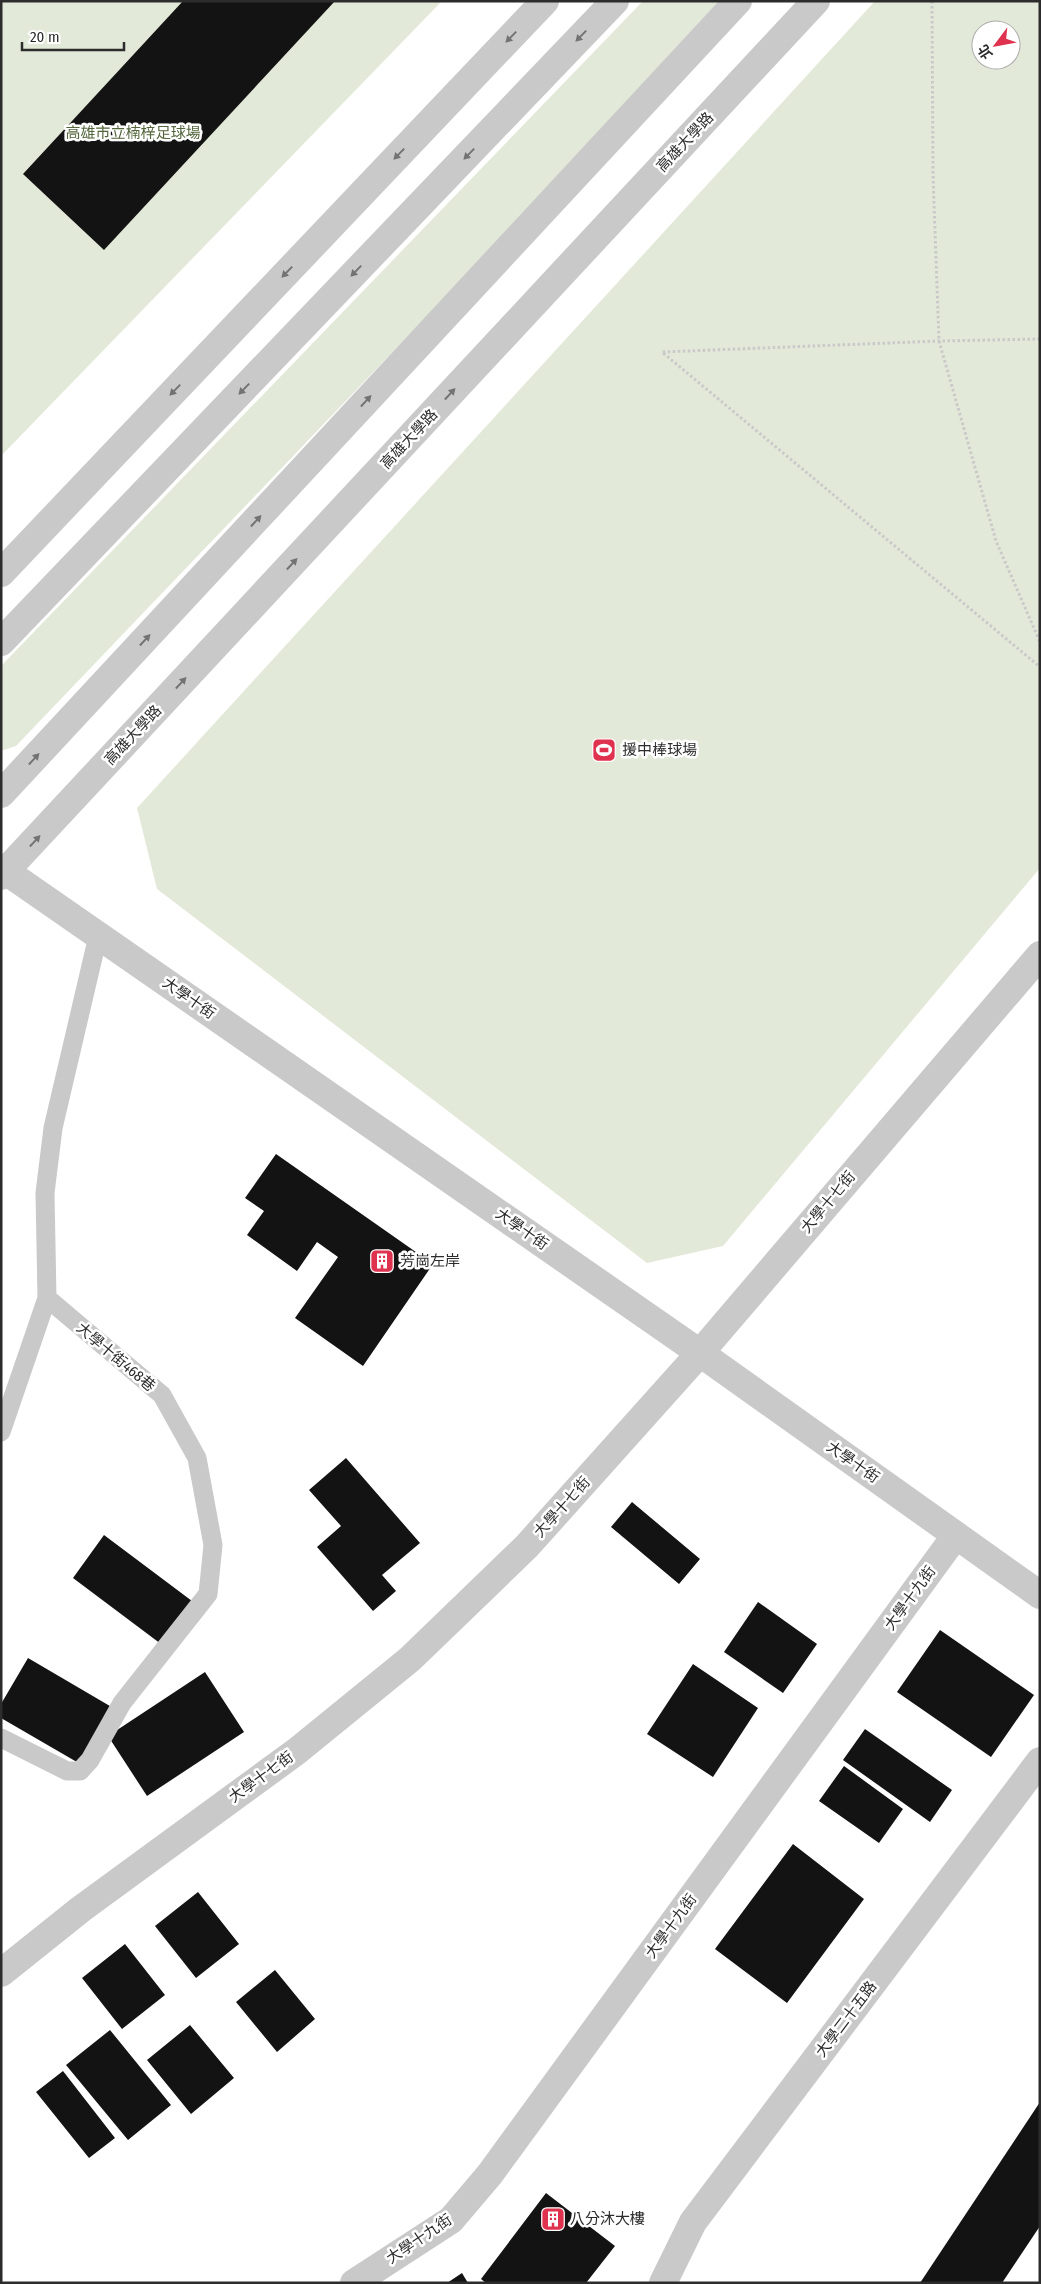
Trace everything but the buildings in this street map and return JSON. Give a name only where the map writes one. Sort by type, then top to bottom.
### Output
[{"type":"street","points":[[1,573],[545,1]]},
{"type":"street","points":[[1,642],[615,1]]},
{"type":"street","points":[[1,794],[738,1]]},
{"type":"street","name":"高雄大學路","points":[[3,872],[816,1]]},
{"type":"street","name":"大學十街","points":[[3,872],[700,1353],[1040,1595]]},
{"type":"street","name":"大學十七街","points":[[1,1973],[81,1909],[297,1751],[410,1659],[528,1546],[700,1353],[1040,955]]},
{"type":"street","name":"大學十九街","points":[[354,2283],[451,2220],[490,2174],[956,1535]]},
{"type":"street","name":"大學二十五路","points":[[663,2283],[693,2222],[1040,1761]]},
{"type":"lane","points":[[1,1432],[47,1298],[45,1193],[53,1128],[98,936]]},
{"type":"lane","name":"大學十街468巷","points":[[1,1738],[66,1771],[80,1771],[90,1760],[122,1703],[208,1594],[213,1545],[196,1458],[162,1395],[47,1298]]},
{"type":"path","points":[[932,1],[932,175],[939,340],[996,541],[1040,642]]},
{"type":"path","points":[[1040,339],[939,340],[662,352],[1040,667]]},
{"type":"green space","name":"高雄市立楠梓足球場","points":[[1,1],[442,1],[1,456]]},
{"type":"green space","points":[[643,1],[728,1],[16,746],[1,751],[1,666]]},
{"type":"green space","points":[[875,1],[1040,1],[1040,868],[723,1246],[647,1263],[157,889],[137,808]]},
{"type":"place","name":"援中棒球場","points":[[604,750]]},
{"type":"place","name":"芳崗左岸","points":[[382,1261]]},
{"type":"place","name":"八分沐大樓","points":[[553,2219]]}]
